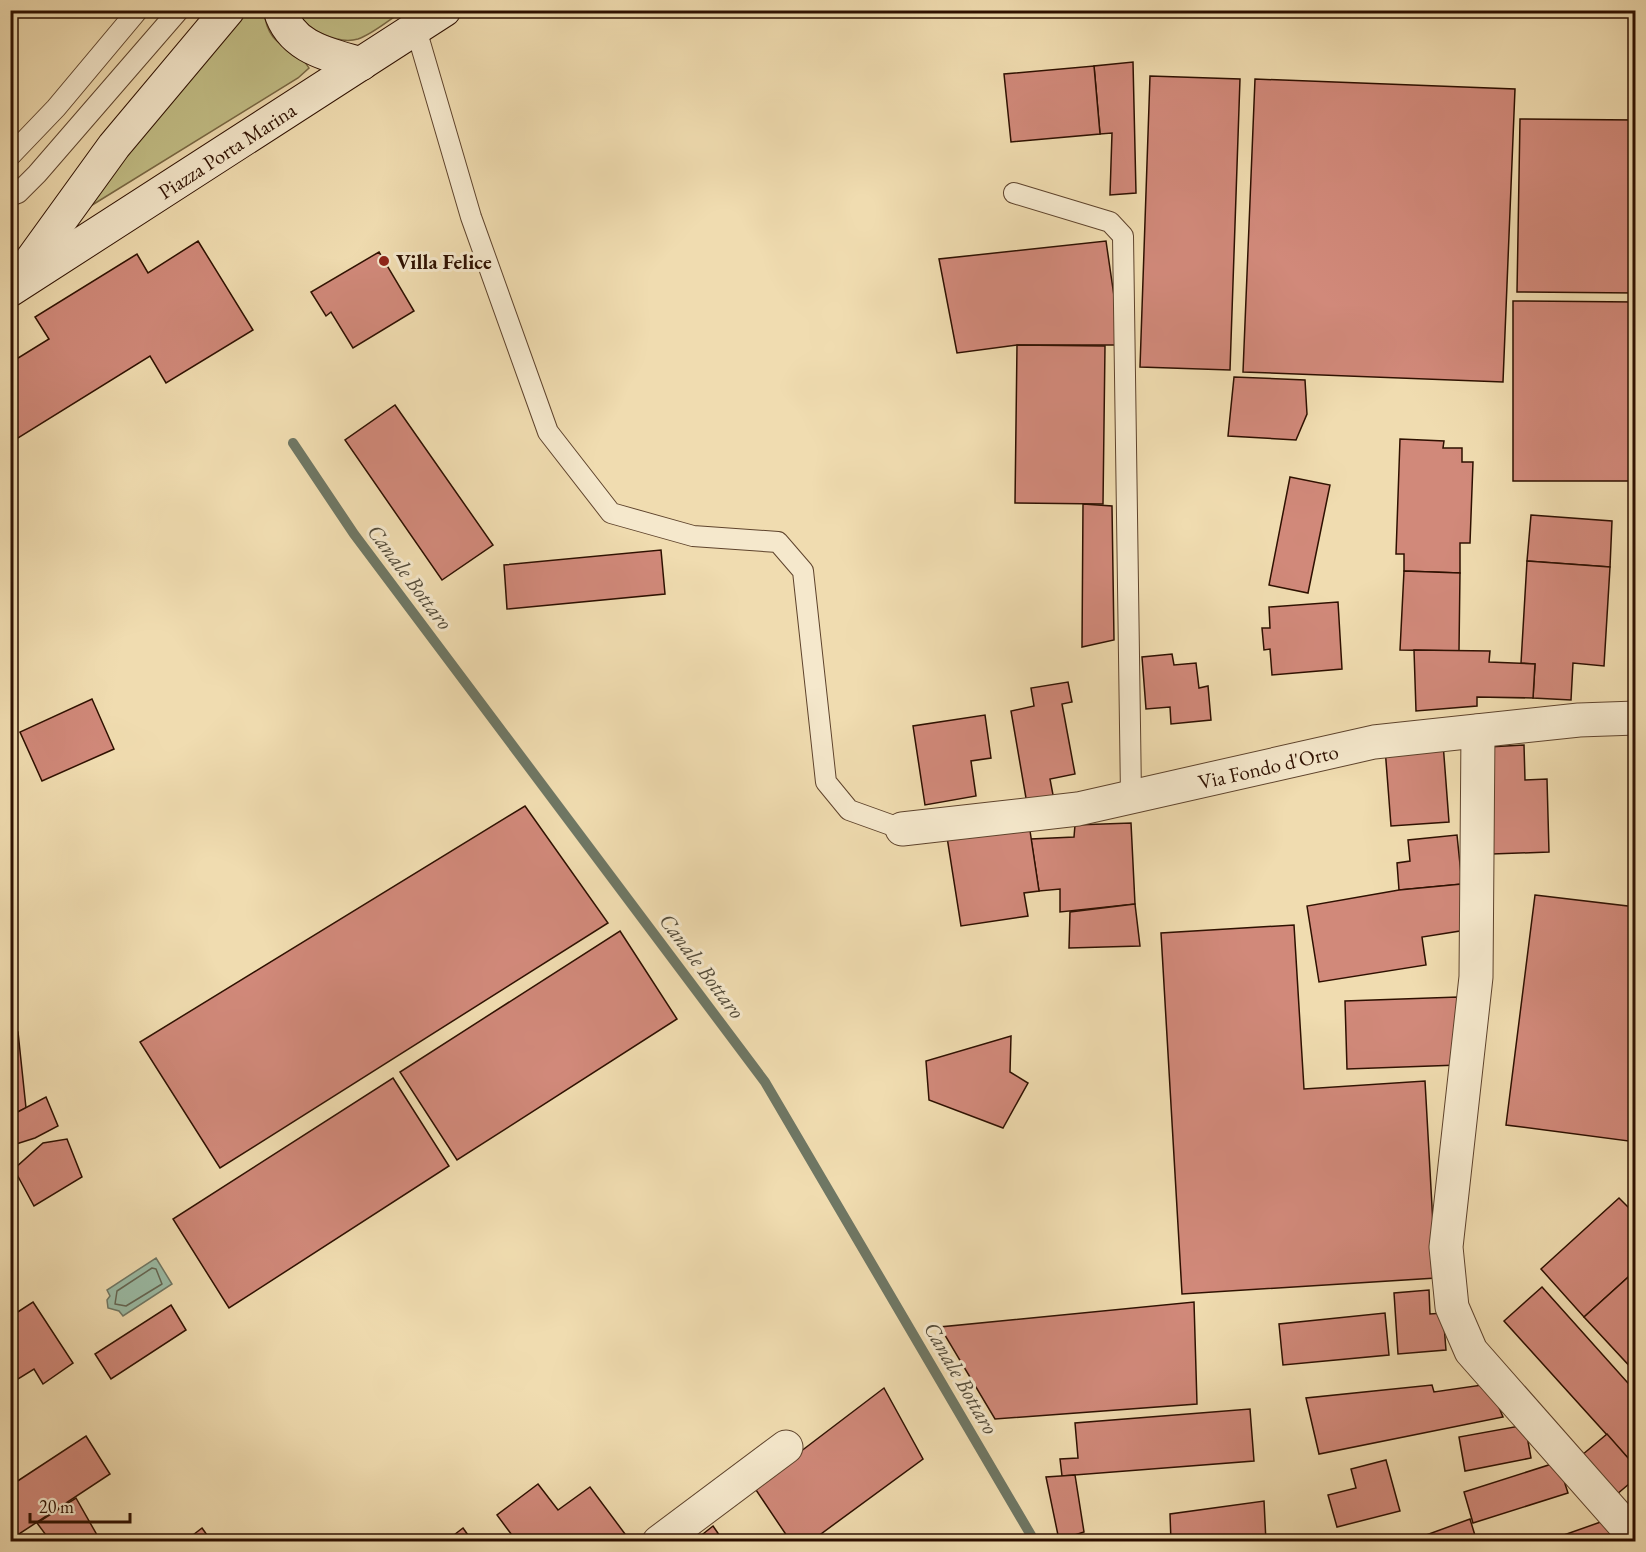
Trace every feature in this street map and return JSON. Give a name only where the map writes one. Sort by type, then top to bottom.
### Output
[{"type":"street","name":"Piazza Porta Marina","points":[[10,289],[114,146],[228,10]]},
{"type":"street","points":[[280,10],[284,24],[299,42],[361,64]]},
{"type":"street","name":"Piazza Porta Marina","points":[[10,289],[444,10]]},
{"type":"street","name":"Via Fondo d'Orto","points":[[902,829],[1078,809],[1374,742],[1579,720],[1635,718]]},
{"type":"street","points":[[1478,730],[1476,976],[1446,1248],[1452,1307],[1471,1351],[1635,1538]]},
{"type":"street","points":[[659,1542],[786,1448]]},
{"type":"lane","points":[[10,156],[56,108],[138,10]]},
{"type":"lane","points":[[10,196],[18,193],[37,174],[179,10]]},
{"type":"lane","points":[[416,28],[471,217],[548,432],[611,513],[693,536],[778,542],[803,571],[826,782],[849,810],[902,829]]},
{"type":"lane","points":[[1014,193],[1110,222],[1123,236],[1131,796]]},
{"type":"shaded area","points":[[244,11],[264,11],[271,34],[283,46],[297,54],[309,68],[298,78],[89,207],[112,169]]},
{"type":"shaded area","points":[[297,11],[403,11],[370,34],[358,39],[341,40],[323,34],[307,24]]},
{"type":"water","points":[[156,1258],[172,1284],[123,1316],[119,1311],[108,1308],[107,1300],[110,1296],[107,1290]]},
{"type":"building","points":[[1133,62],[1136,193],[1110,195],[1112,133],[1100,134],[1094,66]]},
{"type":"building","points":[[1094,66],[1100,134],[1011,142],[1004,74]]},
{"type":"building","points":[[1150,76],[1240,79],[1230,370],[1140,367]]},
{"type":"building","points":[[1255,79],[1515,89],[1503,382],[1243,372]]},
{"type":"building","points":[[1520,119],[1636,120],[1636,293],[1517,292]]},
{"type":"building","points":[[198,241],[253,330],[166,383],[150,356],[10,443],[10,363],[49,339],[35,317],[137,254],[148,273]]},
{"type":"building","points":[[1106,241],[1114,296],[1116,345],[1017,345],[957,353],[939,259]]},
{"type":"building","points":[[379,252],[414,311],[353,348],[331,312],[326,316],[311,292]]},
{"type":"building","points":[[1513,301],[1636,302],[1636,481],[1513,481]]},
{"type":"building","points":[[1017,345],[1105,346],[1103,504],[1015,503]]},
{"type":"building","points":[[1234,377],[1305,380],[1307,414],[1296,440],[1228,436]]},
{"type":"building","points":[[395,405],[493,545],[442,580],[345,440]]},
{"type":"building","points":[[1400,439],[1444,441],[1443,448],[1462,448],[1462,462],[1473,462],[1470,543],[1460,543],[1460,573],[1404,571],[1404,554],[1396,554]]},
{"type":"building","points":[[1290,477],[1330,485],[1308,593],[1269,585]]},
{"type":"building","points":[[1083,504],[1112,506],[1114,640],[1082,647]]},
{"type":"building","points":[[1531,515],[1612,521],[1610,567],[1527,561]]},
{"type":"building","points":[[661,550],[665,594],[507,609],[504,565]]},
{"type":"building","points":[[1527,561],[1610,567],[1604,666],[1573,663],[1571,700],[1533,698],[1535,664],[1521,663]]},
{"type":"building","points":[[1404,571],[1460,573],[1459,651],[1400,650]]},
{"type":"building","points":[[1338,602],[1342,669],[1272,675],[1270,649],[1264,650],[1262,628],[1270,628],[1269,607]]},
{"type":"building","points":[[1414,650],[1490,651],[1489,662],[1535,664],[1533,698],[1477,697],[1477,706],[1416,711]]},
{"type":"building","points":[[1172,654],[1174,665],[1196,663],[1199,688],[1208,686],[1211,720],[1171,724],[1170,707],[1146,709],[1142,657]]},
{"type":"building","points":[[1068,682],[1072,702],[1062,704],[1075,774],[1050,779],[1054,800],[1027,804],[1011,711],[1034,706],[1031,688]]},
{"type":"building","points":[[92,699],[114,749],[42,781],[20,732]]},
{"type":"building","points":[[985,715],[991,758],[971,761],[976,796],[925,805],[913,726]]},
{"type":"building","points":[[1443,743],[1449,822],[1391,826],[1385,748]]},
{"type":"building","points":[[1524,745],[1525,780],[1547,779],[1549,852],[1492,854],[1488,747]]},
{"type":"building","points":[[525,806],[608,923],[220,1168],[140,1042]]},
{"type":"building","points":[[1131,823],[1135,904],[1060,912],[1060,889],[1039,891],[1031,839],[1074,837],[1075,825]]},
{"type":"building","points":[[1029,824],[1039,891],[1024,893],[1028,916],[961,926],[947,837]]},
{"type":"building","points":[[1457,835],[1462,884],[1399,890],[1397,863],[1410,861],[1408,840]]},
{"type":"building","points":[[1462,884],[1466,930],[1422,937],[1426,965],[1319,982],[1307,906],[1399,890]]},
{"type":"building","points":[[1535,895],[1636,907],[1636,1142],[1506,1125]]},
{"type":"building","points":[[1135,904],[1140,946],[1069,948],[1070,912]]},
{"type":"building","points":[[1294,925],[1304,1089],[1425,1081],[1436,1278],[1182,1294],[1161,933]]},
{"type":"building","points":[[620,931],[677,1019],[457,1160],[400,1072]]},
{"type":"building","points":[[1458,997],[1459,1065],[1347,1069],[1345,1001]]},
{"type":"building","points":[[18,1032],[26,1108],[10,1116],[10,1033]]},
{"type":"building","points":[[1011,1036],[1010,1072],[1028,1083],[1003,1128],[929,1100],[926,1061]]},
{"type":"building","points":[[393,1078],[449,1166],[229,1308],[173,1219]]},
{"type":"building","points":[[46,1097],[58,1126],[35,1138],[10,1146],[10,1116]]},
{"type":"building","points":[[67,1139],[82,1177],[34,1206],[14,1169],[43,1143]]},
{"type":"building","points":[[1619,1198],[1636,1215],[1636,1270],[1584,1317],[1541,1269]]},
{"type":"building","points":[[1636,1270],[1636,1373],[1584,1317]]},
{"type":"building","points":[[1542,1287],[1636,1392],[1636,1467],[1504,1321]]},
{"type":"building","points":[[1429,1290],[1430,1314],[1443,1313],[1446,1350],[1398,1354],[1394,1293]]},
{"type":"building","points":[[33,1302],[73,1363],[43,1384],[34,1369],[10,1384],[10,1317]]},
{"type":"building","points":[[1194,1302],[1197,1404],[995,1419],[940,1327]]},
{"type":"building","points":[[171,1305],[186,1330],[111,1379],[95,1354]]},
{"type":"building","points":[[1385,1313],[1389,1355],[1283,1365],[1279,1324]]},
{"type":"building","points":[[1489,1384],[1503,1417],[1319,1454],[1306,1398],[1432,1385],[1434,1392]]},
{"type":"building","points":[[884,1388],[923,1459],[810,1542],[791,1542],[754,1487]]},
{"type":"building","points":[[1250,1409],[1254,1461],[1062,1476],[1060,1459],[1078,1458],[1075,1423]]},
{"type":"building","points":[[1525,1425],[1531,1458],[1465,1471],[1459,1437]]},
{"type":"building","points":[[1607,1434],[1636,1467],[1636,1478],[1616,1495],[1582,1455]]},
{"type":"building","points":[[86,1436],[110,1474],[16,1536],[10,1528],[10,1486]]},
{"type":"building","points":[[1386,1460],[1400,1511],[1337,1527],[1328,1495],[1356,1488],[1351,1469]]},
{"type":"building","points":[[1558,1462],[1568,1493],[1473,1523],[1464,1492]]},
{"type":"building","points":[[1075,1475],[1084,1532],[1059,1540],[1046,1477]]},
{"type":"building","points":[[538,1484],[558,1510],[590,1487],[631,1542],[528,1542],[526,1538],[517,1542],[497,1515]]},
{"type":"building","points":[[76,1498],[101,1542],[37,1542],[46,1535],[37,1523]]},
{"type":"building","points":[[1264,1501],[1266,1542],[1171,1542],[1170,1514]]},
{"type":"building","points":[[1612,1518],[1630,1542],[1544,1542]]},
{"type":"building","points":[[1470,1519],[1477,1542],[1407,1542]]},
{"type":"building","points":[[713,1526],[724,1542],[693,1542]]},
{"type":"building","points":[[202,1528],[212,1542],[184,1542]]},
{"type":"building","points":[[463,1528],[473,1542],[445,1542]]},
{"type":"waterway","name":"Canale Bottaro","points":[[293,443],[354,534],[765,1082],[1035,1542]]},
{"type":"place","name":"Villa Felice","points":[[384,261]]}]
